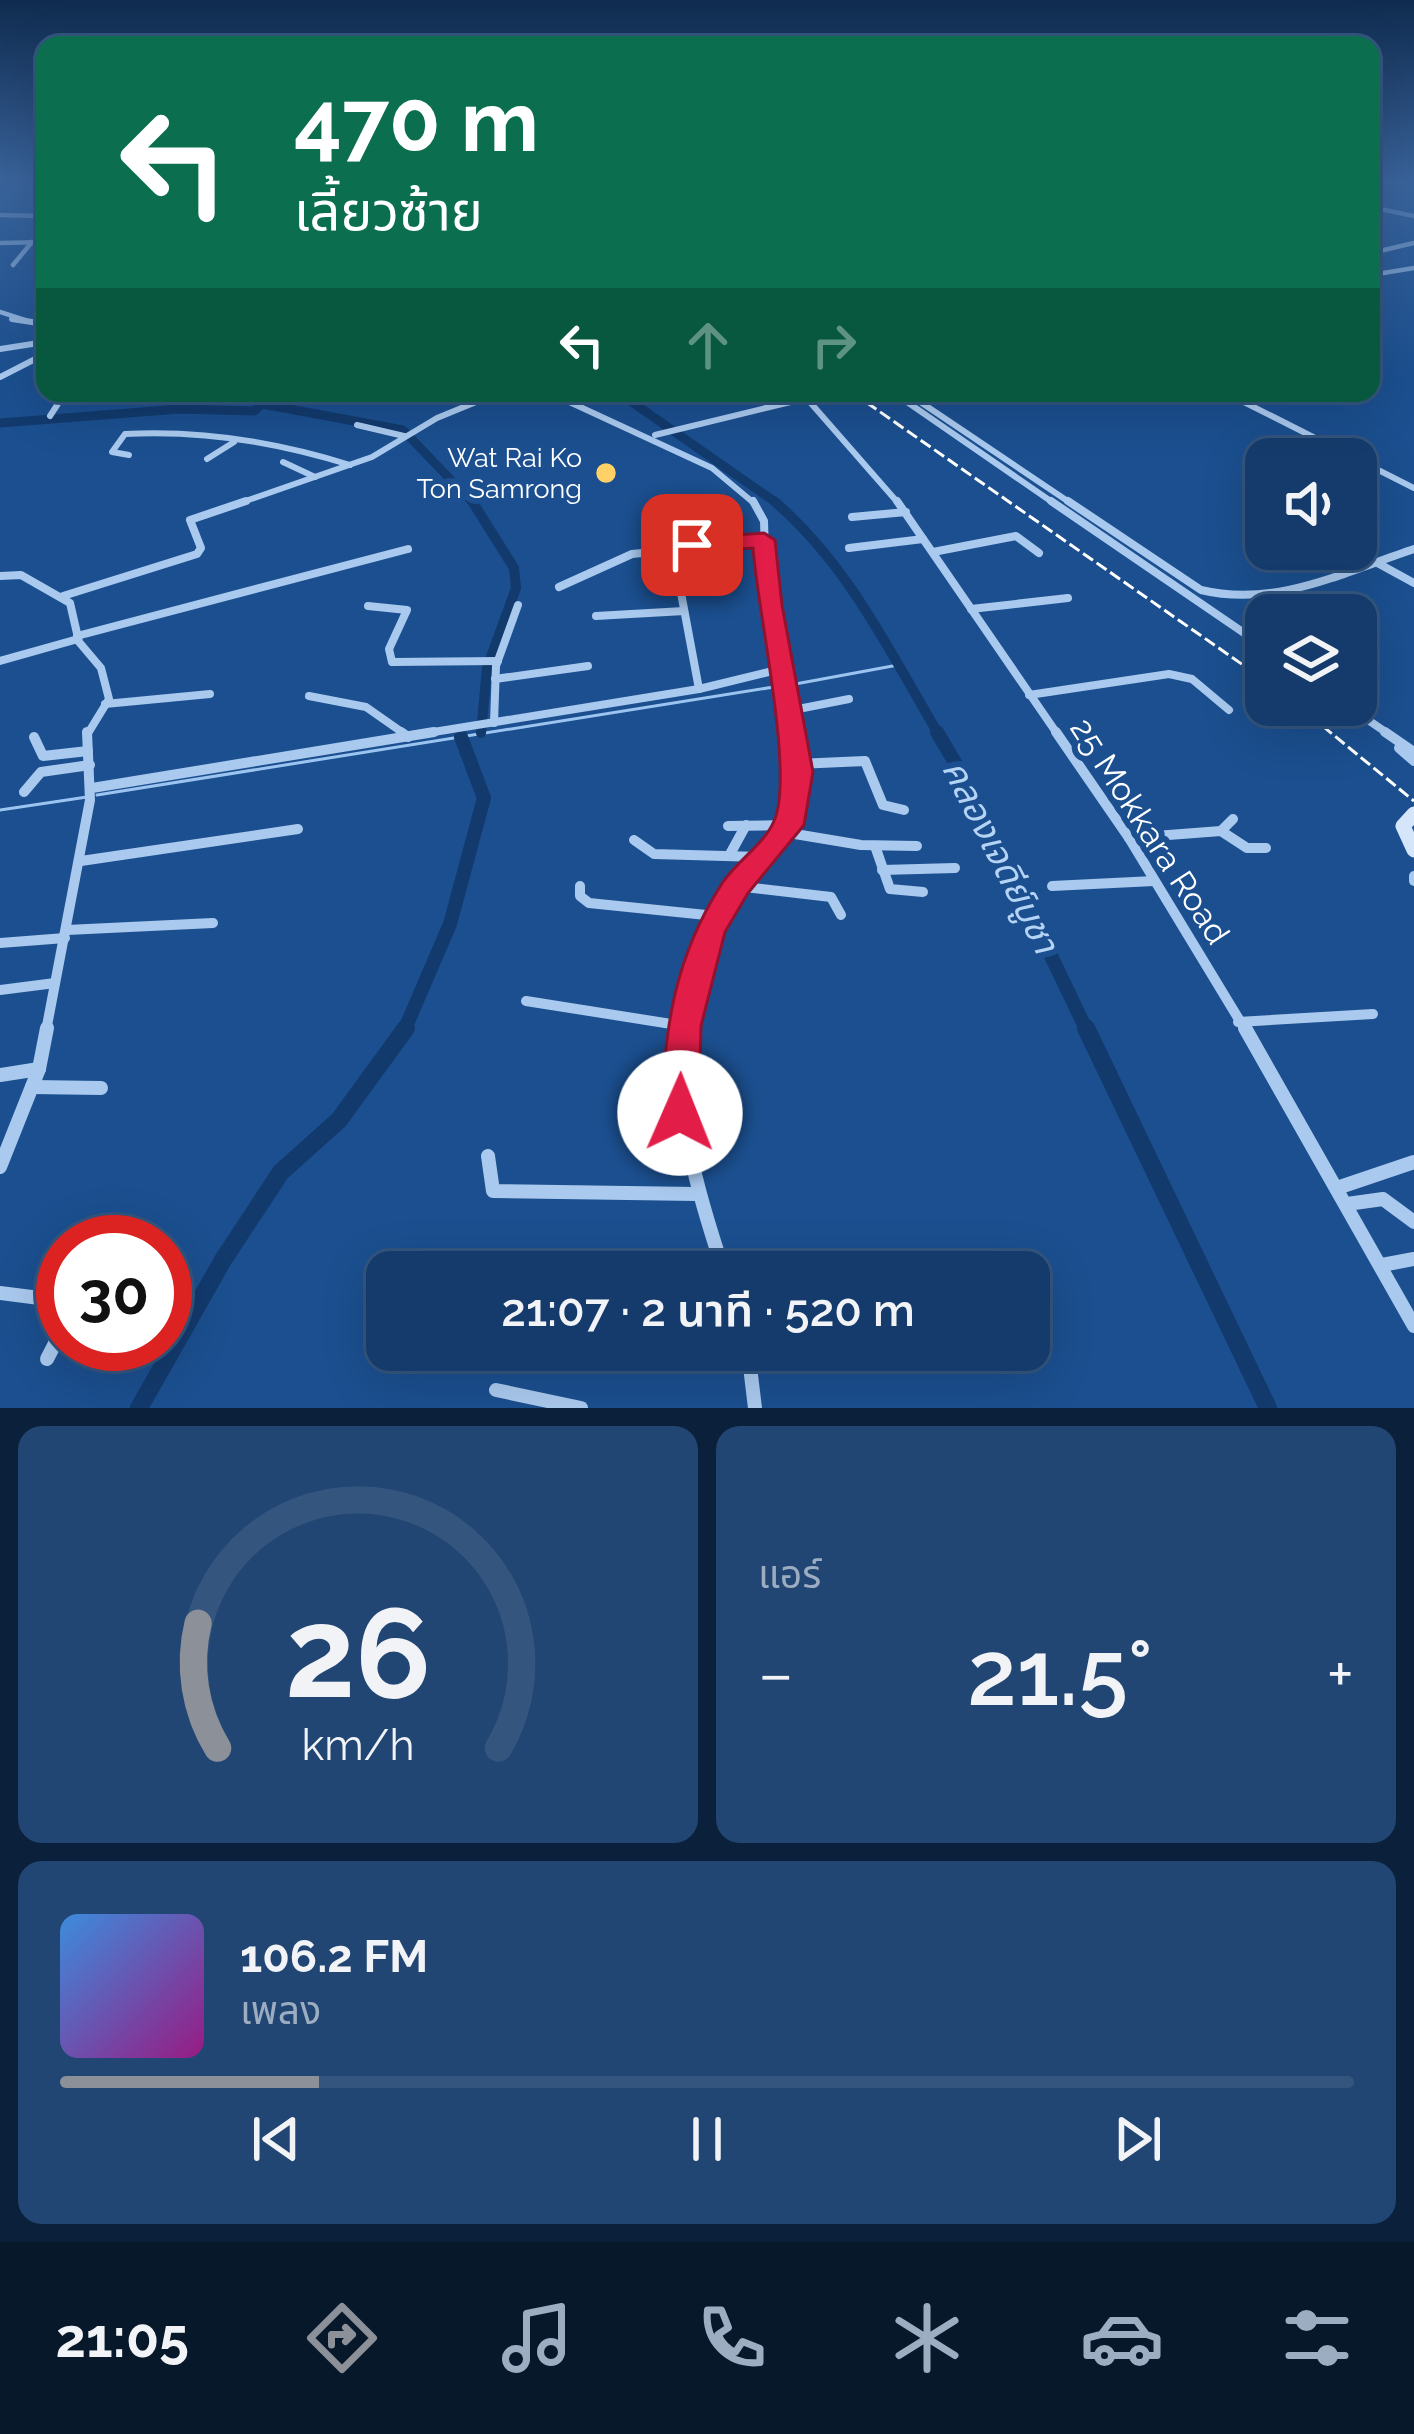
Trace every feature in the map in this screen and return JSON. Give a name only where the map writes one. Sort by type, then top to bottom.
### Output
[{"type":"street","points":[[13,266],[30,245]]},
{"type":"street","points":[[1380,274],[1414,268]]},
{"type":"street","points":[[2,308],[13,320]]},
{"type":"street","points":[[0,322],[36,323]]},
{"type":"street","points":[[0,349],[36,343]]},
{"type":"street","points":[[0,377],[36,359]]},
{"type":"street","points":[[50,416],[59,402]]},
{"type":"street","points":[[66,600],[197,554],[201,548],[188,527],[190,520],[350,465],[478,402]]},
{"type":"street","points":[[569,402],[641,436],[664,436],[782,402]]},
{"type":"street","name":"25 Mokkara Road","points":[[809,402],[906,512],[1130,838],[1414,1326]]},
{"type":"street","points":[[907,402],[1245,634]]},
{"type":"street","points":[[920,402],[1183,578],[1220,597],[1261,596],[1341,570]]},
{"type":"street","points":[[1244,402],[1414,488]]},
{"type":"street","points":[[357,425],[408,434]]},
{"type":"street","points":[[129,455],[112,452],[131,432],[297,446],[350,465]]},
{"type":"street","points":[[664,436],[746,496],[762,514],[764,572],[797,764],[786,829],[716,916],[683,1026],[680,1113],[696,1194],[716,1251]]},
{"type":"street","points":[[207,458],[234,442]]},
{"type":"street","points":[[283,462],[315,477]]},
{"type":"street","points":[[852,518],[906,512]]},
{"type":"street","points":[[933,552],[1016,536],[1039,553]]},
{"type":"street","points":[[849,548],[923,539]]},
{"type":"street","points":[[559,587],[632,554],[764,540]]},
{"type":"street","points":[[0,662],[408,549]]},
{"type":"street","points":[[1377,559],[1414,549]]},
{"type":"street","points":[[673,550],[699,688]]},
{"type":"street","points":[[1377,563],[1414,583]]},
{"type":"street","points":[[0,576],[21,575],[66,600],[77,637],[101,668],[108,686],[105,704],[89,727],[91,793],[39,1070],[0,1167]]},
{"type":"street","points":[[971,609],[1068,598]]},
{"type":"street","points":[[487,724],[495,679],[493,661],[518,605]]},
{"type":"street","points":[[368,606],[407,610],[388,654],[392,662],[493,661]]},
{"type":"street","points":[[596,616],[684,611]]},
{"type":"street","points":[[495,679],[588,666]]},
{"type":"street","points":[[91,793],[782,672]]},
{"type":"street","points":[[1030,695],[1169,674],[1192,680],[1228,710]]},
{"type":"street","points":[[105,704],[210,694]]},
{"type":"street","points":[[309,697],[366,707],[408,737]]},
{"type":"street","points":[[788,711],[849,699]]},
{"type":"street","points":[[1374,726],[1414,757]]},
{"type":"street","points":[[34,736],[38,754],[44,756],[88,751]]},
{"type":"street","points":[[797,764],[866,761],[883,805],[904,810]]},
{"type":"street","points":[[24,792],[27,781],[38,772],[90,766]]},
{"type":"street","points":[[1414,814],[1403,826],[1414,850]]},
{"type":"street","points":[[1222,831],[1233,819]]},
{"type":"street","points":[[729,856],[746,825]]},
{"type":"street","points":[[728,826],[786,829],[874,846],[916,846]]},
{"type":"street","points":[[81,861],[298,830]]},
{"type":"street","points":[[1130,838],[1222,831],[1246,848],[1266,848]]},
{"type":"street","points":[[634,840],[653,854],[760,856]]},
{"type":"street","points":[[874,846],[890,889],[922,892]]},
{"type":"street","points":[[882,870],[955,868]]},
{"type":"street","points":[[1052,886],[1154,880]]},
{"type":"street","points":[[580,886],[580,896],[589,903],[716,916]]},
{"type":"street","points":[[736,886],[831,897],[841,915]]},
{"type":"street","points":[[0,943],[213,923]]},
{"type":"street","points":[[0,990],[56,983]]},
{"type":"street","points":[[526,1001],[683,1026]]},
{"type":"street","points":[[1238,1022],[1372,1014]]},
{"type":"street","points":[[0,1075],[39,1070]]},
{"type":"street","points":[[32,1087],[100,1088]]},
{"type":"street","points":[[488,1156],[493,1191],[696,1194]]},
{"type":"street","points":[[1337,1188],[1414,1162]]},
{"type":"street","points":[[1347,1204],[1383,1199],[1414,1222]]},
{"type":"street","points":[[1382,1265],[1414,1259]]},
{"type":"street","points":[[0,1293],[36,1298]]},
{"type":"street","points":[[751,1371],[755,1408]]},
{"type":"street","points":[[496,1390],[581,1408]]},
{"type":"waterway","name":"คลองเจดีย์บูชา","points":[[632,402],[775,502]]},
{"type":"waterway","points":[[0,423],[180,409],[254,411],[262,404],[403,430],[474,504]]},
{"type":"waterway","name":"คลองเจดีย์บูชา","points":[[775,502],[846,581],[939,735]]},
{"type":"waterway","points":[[474,504],[514,568],[516,588],[487,668],[481,733]]},
{"type":"waterway","points":[[790,685],[898,665]]},
{"type":"waterway","points":[[97,795],[780,686]]},
{"type":"waterway","name":"คลองเจดีย์บูชา","points":[[937,732],[974,795],[1087,1031]]},
{"type":"waterway","points":[[404,1030],[450,924],[484,798],[461,737]]},
{"type":"waterway","points":[[0,810],[87,797]]},
{"type":"waterway","name":"คลองเจดีย์บูชา","points":[[1086,1028],[1268,1408]]},
{"type":"waterway","points":[[139,1408],[223,1260],[281,1172],[339,1120],[404,1030]]},
{"type":"railway","points":[[866,402],[1245,666]]},
{"type":"railway","points":[[1323,726],[1414,801]]},
{"type":"place","name":"Wat Rai Ko Ton Samrong","points":[[606,473]]},
{"type":"route","points":[[680,1113],[683,1026],[709,932],[736,886],[789,825],[798,772],[764,572],[764,540],[692,545]]}]
